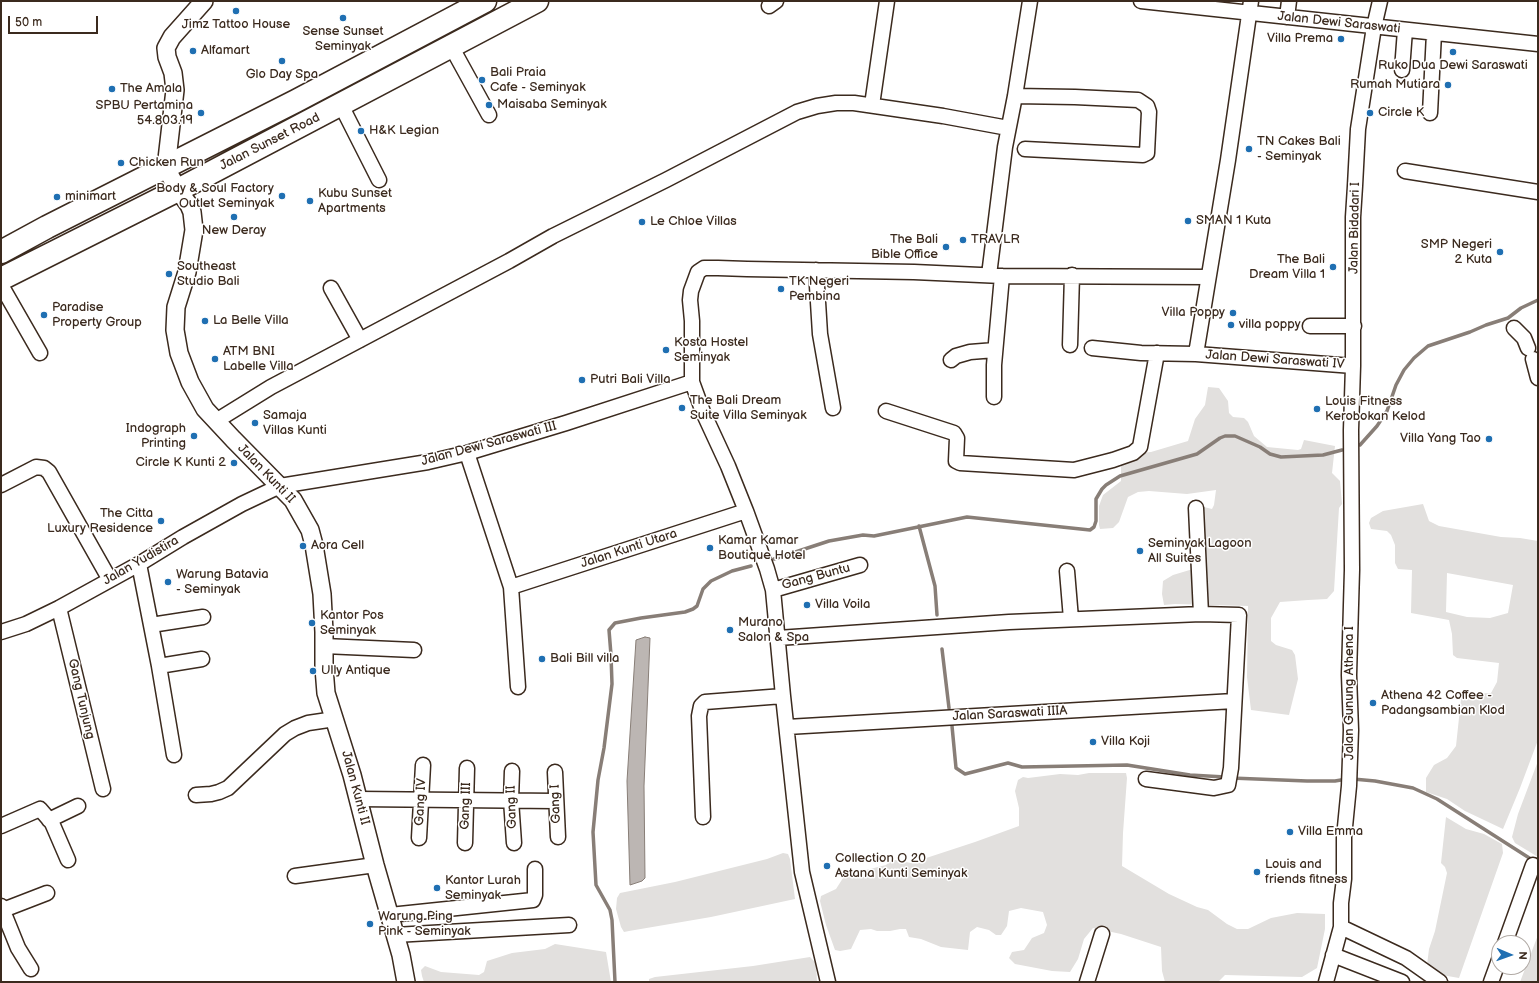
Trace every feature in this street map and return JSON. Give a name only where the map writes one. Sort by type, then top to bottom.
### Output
[{"type":"highway","name":"Jalan Sunset Road","points":[[1,252],[268,114],[296,102],[485,1]]},
{"type":"highway","name":"Jalan Sunset Road","points":[[1,279],[178,190],[537,1]]},
{"type":"street","points":[[166,168],[175,90],[173,73],[167,58],[166,48],[172,37],[204,1]]},
{"type":"street","points":[[872,105],[887,1]]},
{"type":"street","points":[[994,397],[996,276],[1008,128],[1015,96],[1030,1]]},
{"type":"street","name":"Jalan Dewi Saraswati","points":[[1141,1],[1250,7],[1287,18],[1538,44]]},
{"type":"street","points":[[1287,18],[1289,1]]},
{"type":"street","points":[[1374,27],[1380,1]]},
{"type":"street","points":[[1196,354],[1228,160],[1250,7]]},
{"type":"street","name":"Jalan Bidadari I","points":[[1351,430],[1354,326],[1353,217],[1358,129],[1374,27]]},
{"type":"street","points":[[1402,70],[1405,30]]},
{"type":"street","points":[[1430,113],[1434,33]]},
{"type":"street","points":[[451,46],[489,115]]},
{"type":"street","points":[[1015,96],[1075,96],[1138,100],[1147,106],[1149,112],[1147,152],[1144,155],[1025,149]]},
{"type":"street","points":[[216,421],[251,399],[553,236],[673,177],[797,112],[817,106],[836,103],[854,103],[943,116],[1008,128]]},
{"type":"street","points":[[341,105],[380,180]]},
{"type":"street","name":"Jalan Kunti II","points":[[166,168],[178,190],[189,205],[192,212],[194,230],[187,272],[176,307],[175,330],[179,353],[190,382],[206,409],[293,500],[310,530],[322,594],[324,674],[326,693],[358,799],[405,973],[406,982]]},
{"type":"street","points":[[1405,171],[1538,192]]},
{"type":"street","points":[[828,982],[802,872],[773,590],[746,511],[728,466],[703,412],[692,382],[692,321],[690,300],[691,291],[698,272],[704,268],[713,268],[914,272],[996,276],[1072,275],[1208,277]]},
{"type":"street","points":[[816,270],[820,327],[833,408]]},
{"type":"street","points":[[1070,345],[1072,275]]},
{"type":"street","points":[[1,285],[40,353]]},
{"type":"street","points":[[331,288],[360,340]]},
{"type":"street","points":[[1310,326],[1354,326]]},
{"type":"street","points":[[1514,328],[1524,338],[1538,378]]},
{"type":"street","name":"Jalan Dewi Saraswati IV","points":[[1092,348],[1353,366]]},
{"type":"street","points":[[951,360],[956,356],[970,352],[995,350]]},
{"type":"street","points":[[886,411],[954,433],[957,438],[956,461],[960,463],[1074,470],[1113,460],[1133,453],[1140,447],[1157,353]]},
{"type":"street","name":"Jalan Dewi Saraswati III","points":[[280,486],[428,462],[467,453],[692,382]]},
{"type":"street","name":"Jalan Gunung Athena I","points":[[1326,982],[1341,927],[1341,903],[1344,879],[1344,837],[1349,778],[1351,730],[1349,675],[1352,570],[1351,430]]},
{"type":"street","points":[[467,453],[511,587],[518,687]]},
{"type":"street","points":[[1,485],[36,467],[44,468],[49,472],[110,580]]},
{"type":"street","name":"Jalan Yudistira","points":[[1,632],[26,624],[59,608],[242,504],[280,486]]},
{"type":"street","points":[[1196,508],[1201,614]]},
{"type":"street","name":"Jalan Kunti Utara","points":[[511,587],[746,511]]},
{"type":"street","points":[[138,564],[159,666],[174,755]]},
{"type":"street","name":"Gang Buntu","points":[[773,590],[860,565]]},
{"type":"street","points":[[1067,571],[1070,619]]},
{"type":"street","name":"Gang Tunjung","points":[[59,608],[103,789]]},
{"type":"street","points":[[778,638],[1009,622],[1201,614],[1238,615],[1231,768],[1228,785],[1214,788],[1146,779]]},
{"type":"street","points":[[151,625],[203,617]]},
{"type":"street","points":[[324,646],[414,650]]},
{"type":"street","points":[[159,666],[202,659]]},
{"type":"street","points":[[703,817],[699,716],[701,706],[705,702],[783,696]]},
{"type":"street","name":"Jalan Saraswati IIIA","points":[[787,727],[1234,701]]},
{"type":"street","points":[[196,795],[211,794],[228,788],[285,734],[294,728],[308,724],[335,720]]},
{"type":"street","name":"Gang IV","points":[[419,838],[423,765]]},
{"type":"street","name":"Gang III","points":[[465,843],[467,768]]},
{"type":"street","name":"Gang II","points":[[512,771],[511,800],[514,843]]},
{"type":"street","name":"Gang I","points":[[555,772],[555,801],[558,837]]},
{"type":"street","points":[[358,799],[555,801]]},
{"type":"street","points":[[50,820],[78,806]]},
{"type":"street","points":[[1,826],[40,809],[50,820],[68,860]]},
{"type":"street","points":[[295,876],[375,865]]},
{"type":"street","points":[[1508,935],[1532,865]]},
{"type":"street","points":[[390,916],[533,900],[535,895],[535,869]]},
{"type":"street","points":[[31,969],[18,948],[2,908],[47,893]]},
{"type":"street","points":[[395,935],[569,925]]},
{"type":"street","points":[[1341,927],[1406,958],[1440,982]]},
{"type":"street","points":[[1087,982],[1102,934]]},
{"type":"street","points":[[1333,955],[1402,982]]},
{"type":"shaded area","points":[[1208,387],[1219,388],[1228,401],[1229,413],[1233,417],[1244,418],[1248,422],[1254,436],[1267,447],[1298,450],[1301,449],[1304,440],[1335,446],[1332,473],[1340,481],[1342,504],[1339,508],[1334,591],[1327,599],[1280,602],[1271,618],[1271,641],[1276,645],[1292,650],[1295,655],[1298,679],[1289,715],[1251,710],[1247,677],[1248,606],[1164,605],[1162,594],[1163,581],[1173,575],[1203,566],[1204,507],[1212,509],[1216,490],[1187,494],[1149,491],[1138,492],[1128,497],[1119,522],[1113,528],[1100,529],[1099,525],[1099,506],[1103,495],[1121,481],[1121,464],[1140,453],[1151,452],[1188,441],[1195,419],[1205,405]]},
{"type":"shaded area","points":[[1423,504],[1429,521],[1439,526],[1501,537],[1538,541],[1538,740],[1503,829],[1465,811],[1447,799],[1426,792],[1426,778],[1434,765],[1447,758],[1456,746],[1461,699],[1470,694],[1491,693],[1497,682],[1499,663],[1457,658],[1453,655],[1452,634],[1449,620],[1411,613],[1412,570],[1398,569],[1395,563],[1395,545],[1391,535],[1387,531],[1371,529],[1369,523],[1371,518],[1383,511]],"holes":[[[1447,573],[1513,585],[1508,613],[1490,618],[1467,617],[1446,612]]]},
{"type":"shaded area","points":[[645,637],[650,638],[644,786],[645,878],[642,881],[630,885],[627,781],[636,640]]},
{"type":"shaded area","points":[[1538,761],[1538,857],[1515,843],[1512,837],[1518,814]]},
{"type":"shaded area","points":[[1089,773],[1126,773],[1127,778],[1122,866],[1169,894],[1197,907],[1208,910],[1227,924],[1237,929],[1248,929],[1271,918],[1297,913],[1325,914],[1325,929],[1317,968],[1302,977],[1225,975],[1218,982],[1165,982],[1162,971],[1161,947],[1121,934],[1093,928],[1084,939],[1078,959],[1070,972],[1052,971],[1015,964],[1009,958],[1012,952],[1024,950],[1032,938],[1044,933],[1047,925],[1043,912],[1021,908],[1009,911],[1007,926],[1001,935],[996,935],[989,930],[977,927],[970,932],[968,950],[941,947],[921,939],[909,937],[906,929],[877,931],[871,929],[860,930],[851,949],[840,951],[835,950],[826,925],[820,901],[821,896],[836,889],[843,878],[854,873],[886,865],[890,861],[895,860],[911,863],[1019,826],[1019,808],[1015,791],[1018,780],[1023,777],[1028,778],[1060,774],[1078,775]]},
{"type":"shaded area","points":[[1446,817],[1466,829],[1484,834],[1502,844],[1503,853],[1459,978],[1442,975],[1427,965],[1429,949],[1435,931],[1447,873],[1445,867],[1441,863]]},
{"type":"shaded area","points":[[783,853],[788,854],[790,859],[795,899],[711,917],[624,932],[621,927],[616,909],[617,898],[620,893],[675,882],[767,859]]},
{"type":"shaded area","points":[[1538,935],[1538,982],[1520,982],[1523,975],[1531,975],[1531,953]]},
{"type":"shaded area","points":[[555,944],[606,952],[611,982],[424,982],[422,976],[421,970],[425,966],[441,972],[479,975],[484,972],[487,961],[512,953],[545,949]]},
{"type":"shaded area","points":[[810,957],[816,963],[817,982],[649,982],[649,979],[655,977],[753,966]]},
{"type":"waterway","points":[[1360,445],[1377,426],[1387,411],[1396,385],[1404,370],[1414,358],[1428,346],[1508,318],[1521,308],[1538,300]]},
{"type":"waterway","points":[[774,559],[829,541],[863,535],[874,536],[967,517],[1090,530],[1094,527],[1096,521],[1096,499],[1106,485],[1120,476],[1197,454],[1225,436],[1235,436],[1260,447],[1270,454],[1281,457],[1323,455],[1342,450]]},
{"type":"waterway","points":[[919,526],[935,586],[937,615]]},
{"type":"waterway","points":[[615,982],[612,920],[610,910],[596,885],[593,832],[598,780],[604,748],[612,684],[609,630],[615,623],[685,612],[693,609],[697,606],[703,589],[711,581],[732,571],[751,566]]},
{"type":"waterway","points":[[942,649],[949,708]]},
{"type":"waterway","points":[[952,726],[956,768],[965,774],[1008,763],[1022,767],[1127,765],[1190,775],[1225,777]]},
{"type":"waterway","points":[[1231,778],[1307,781],[1335,781],[1347,779]]},
{"type":"waterway","points":[[1353,779],[1375,781],[1413,788],[1437,799],[1534,861]]},
{"type":"place","name":"Jimz Tattoo House","points":[[236,11]]},
{"type":"place","name":"Sense Sunset Seminyak","points":[[343,18]]},
{"type":"place","name":"Villa Prema","points":[[1341,39]]},
{"type":"place","name":"Alfamart","points":[[193,51]]},
{"type":"place","name":"Ruko Dua Dewi Saraswati","points":[[1453,52]]},
{"type":"place","name":"Glo Day Spa","points":[[282,61]]},
{"type":"place","name":"Bali Praia Cafe - Seminyak","points":[[482,80]]},
{"type":"place","name":"Rumah Mutiara","points":[[1448,85]]},
{"type":"place","name":"The Amala","points":[[112,89]]},
{"type":"place","name":"Maisaba Seminyak","points":[[489,105]]},
{"type":"place","name":"SPBU Pertamina 54.803.19","points":[[201,113]]},
{"type":"place","name":"Circle K","points":[[1370,113]]},
{"type":"place","name":"H&K Legian","points":[[361,131]]},
{"type":"place","name":"TN Cakes Bali - Seminyak","points":[[1249,149]]},
{"type":"place","name":"Chicken Run","points":[[121,163]]},
{"type":"place","name":"Body & Soul Factory Outlet Seminyak","points":[[282,196]]},
{"type":"place","name":"minimart","points":[[57,197]]},
{"type":"place","name":"Kubu Sunset Apartments","points":[[310,201]]},
{"type":"place","name":"New Deray","points":[[234,217]]},
{"type":"place","name":"SMAN 1 Kuta","points":[[1188,221]]},
{"type":"place","name":"Le Chloe Villas","points":[[642,222]]},
{"type":"place","name":"TRAVLR","points":[[963,240]]},
{"type":"place","name":"The Bali Bible Office","points":[[946,247]]},
{"type":"place","name":"SMP Negeri 2 Kuta","points":[[1500,252]]},
{"type":"place","name":"The Bali Dream Villa 1","points":[[1333,267]]},
{"type":"place","name":"Southeast Studio Bali","points":[[169,274]]},
{"type":"place","name":"TK Negeri Pembina","points":[[781,289]]},
{"type":"place","name":"Villa Poppy","points":[[1233,313]]},
{"type":"place","name":"Paradise Property Group","points":[[44,315]]},
{"type":"place","name":"La Belle Villa","points":[[205,321]]},
{"type":"place","name":"villa poppy","points":[[1231,325]]},
{"type":"place","name":"Kosta Hostel Seminyak","points":[[666,350]]},
{"type":"place","name":"ATM BNI Labelle Villa","points":[[215,359]]},
{"type":"place","name":"Putri Bali Villa","points":[[582,380]]},
{"type":"place","name":"The Bali Dream Suite Villa Seminyak","points":[[682,408]]},
{"type":"place","name":"Louis Fitness Kerobokan Kelod","points":[[1317,409]]},
{"type":"place","name":"Samaja Villas Kunti","points":[[255,423]]},
{"type":"place","name":"Indograph Printing","points":[[194,436]]},
{"type":"place","name":"Villa Yang Tao","points":[[1489,439]]},
{"type":"place","name":"Circle K Kunti 2","points":[[234,463]]},
{"type":"place","name":"The Citta Luxury Residence","points":[[161,521]]},
{"type":"place","name":"Aora Cell","points":[[303,546]]},
{"type":"place","name":"Kamar Kamar Boutique Hotel","points":[[710,548]]},
{"type":"place","name":"Seminyak Lagoon All Suites","points":[[1140,551]]},
{"type":"place","name":"Warung Batavia - Seminyak","points":[[168,582]]},
{"type":"place","name":"Villa Voila","points":[[807,605]]},
{"type":"place","name":"Kantor Pos Seminyak","points":[[312,623]]},
{"type":"place","name":"Murano Salon & Spa","points":[[730,630]]},
{"type":"place","name":"Bali Bill villa","points":[[542,659]]},
{"type":"place","name":"Ully Antique","points":[[313,671]]},
{"type":"place","name":"Athena 42 Coffee - Padangsambian Klod","points":[[1373,703]]},
{"type":"place","name":"Villa Koji","points":[[1093,742]]},
{"type":"place","name":"Villa Emma","points":[[1290,832]]},
{"type":"place","name":"Collection O 20 Astana Kunti Seminyak","points":[[827,866]]},
{"type":"place","name":"Louis and friends fitness","points":[[1257,872]]},
{"type":"place","name":"Kantor Lurah Seminyak","points":[[437,888]]},
{"type":"place","name":"Warung Ping Pink - Seminyak","points":[[370,924]]}]
